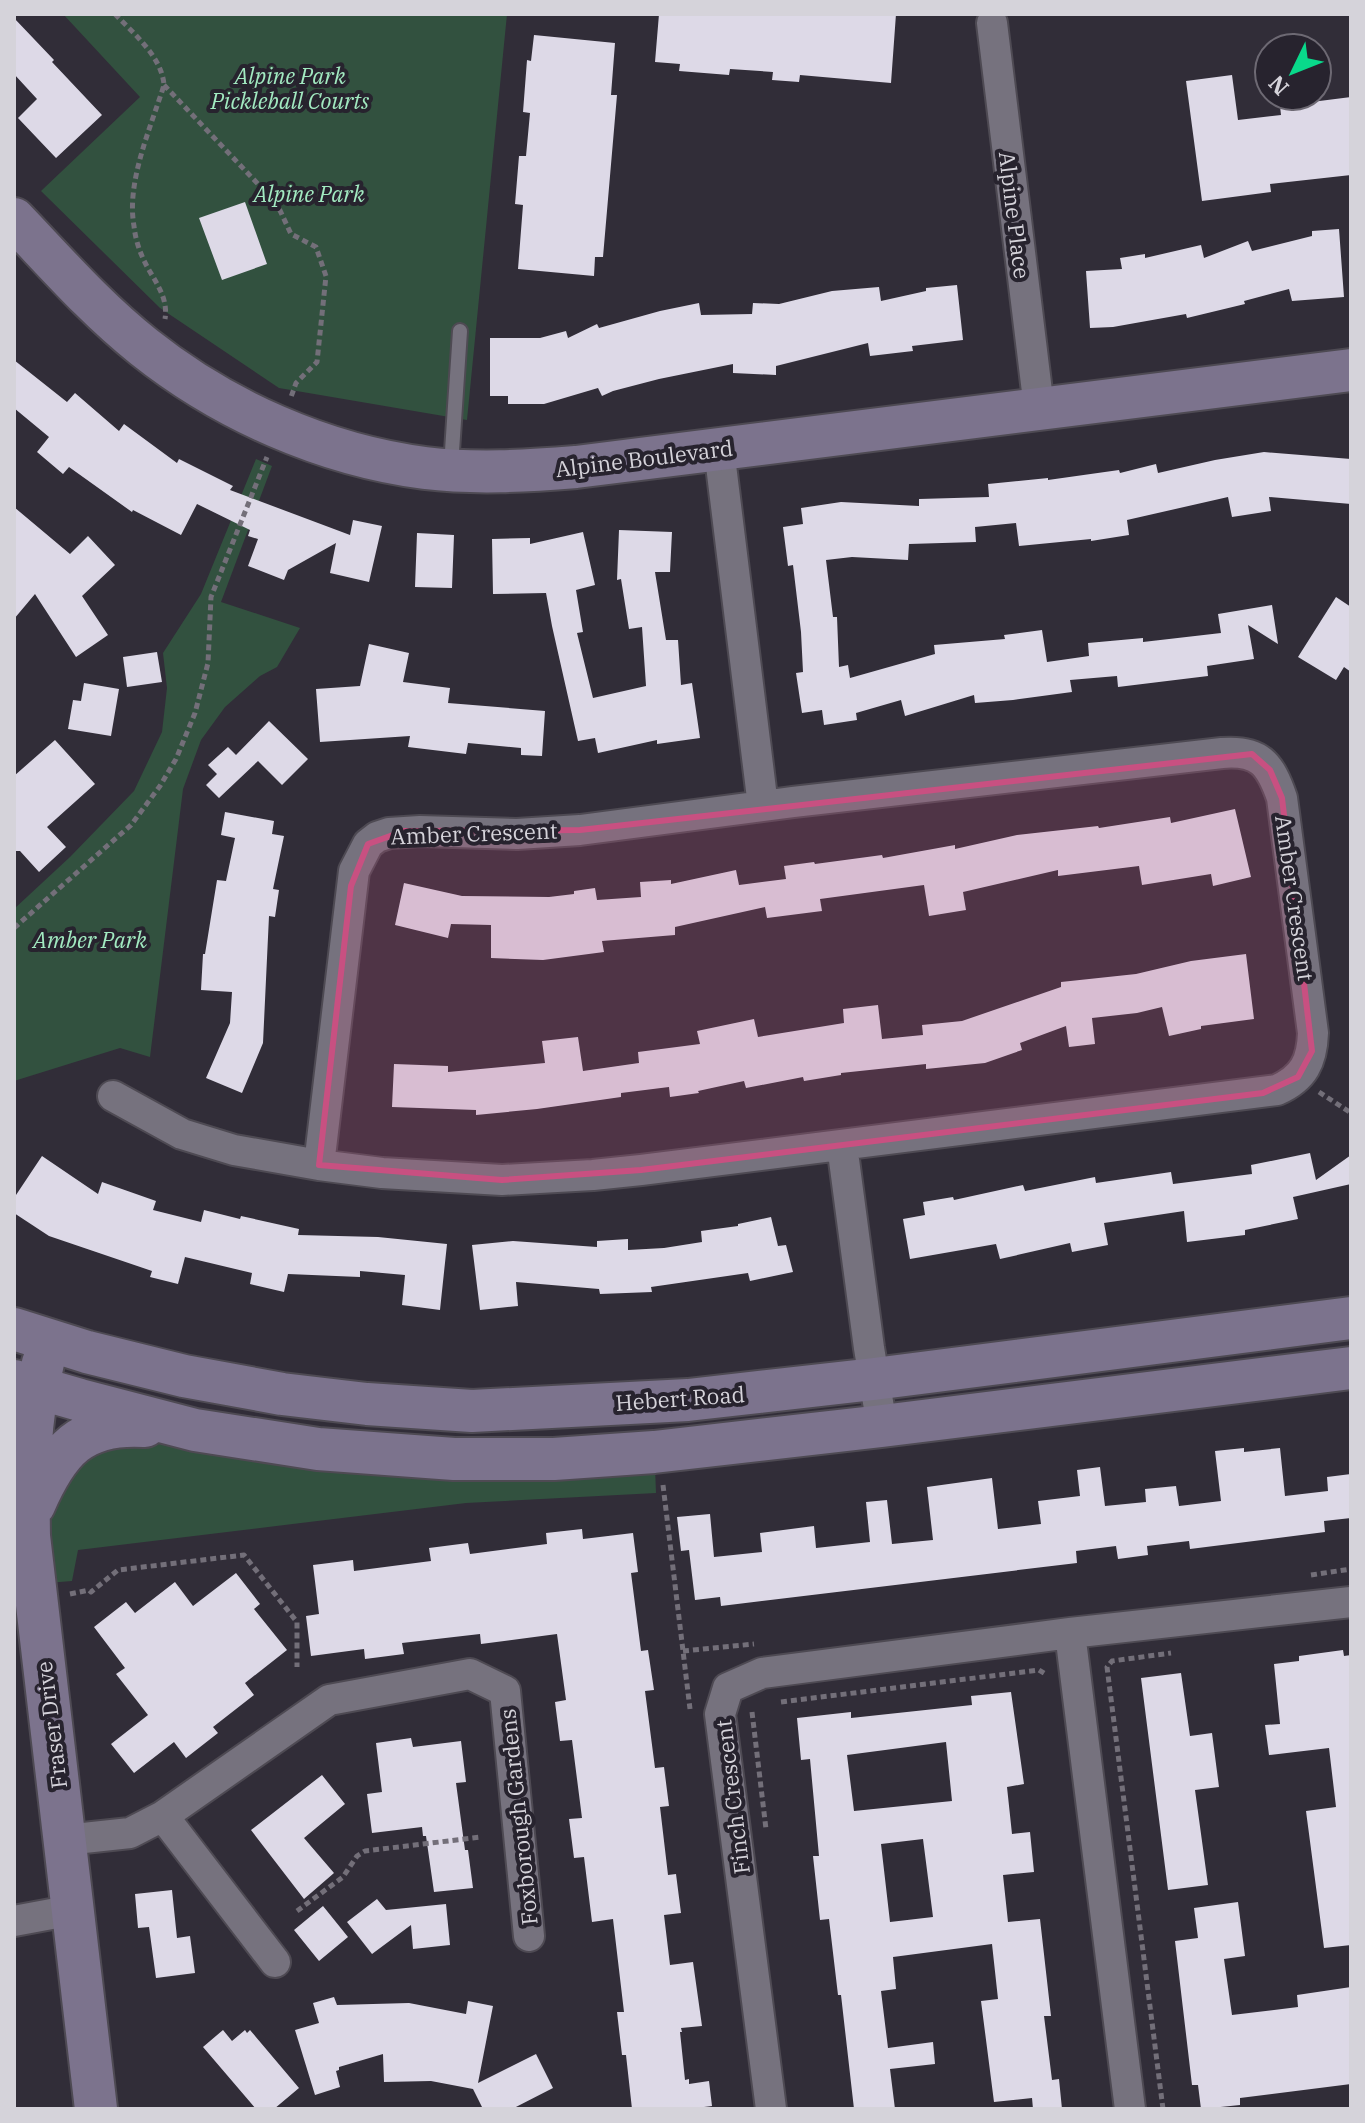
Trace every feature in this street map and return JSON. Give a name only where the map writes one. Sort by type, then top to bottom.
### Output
[{"type":"main road","name":"Alpine Boulevard","points":[[14,219],[114,322],[205,389],[250,413],[317,441],[398,463],[451,470],[523,471],[1351,370]]},
{"type":"main road","name":"Hebert Road","points":[[31,1335],[184,1376],[282,1394],[472,1411],[688,1400],[1351,1318]]},
{"type":"main road","name":"Fraser Drive","points":[[31,1335],[25,1385],[30,1556],[96,2109]]},
{"type":"main road","points":[[30,1556],[45,1481],[60,1456],[84,1435],[124,1425],[195,1430],[318,1449],[454,1459],[554,1459],[654,1452],[882,1426],[1351,1368]]},
{"type":"main road","points":[[25,1385],[195,1430]]},
{"type":"street","name":"Alpine Place","points":[[992,23],[1039,408]]},
{"type":"street","points":[[719,449],[763,806]]},
{"type":"street","name":"Amber Crescent","points":[[319,1165],[351,886],[354,871],[368,844],[377,837],[404,831],[549,833],[1222,753],[1252,754],[1263,761],[1282,798],[1313,1033],[1312,1051],[1298,1077]]},
{"type":"street","points":[[113,1096],[182,1134],[234,1150],[319,1165],[408,1175],[515,1180],[593,1175],[1263,1093],[1277,1090],[1298,1077]]},
{"type":"street","points":[[842,1145],[882,1426]]},
{"type":"street","name":"Finch Crescent","points":[[771,2109],[720,1714],[728,1688],[762,1673],[1070,1633],[1351,1602]]},
{"type":"street","points":[[1070,1633],[1130,2109]]},
{"type":"street","name":"Foxborough Gardens","points":[[163,1816],[329,1700],[470,1674],[505,1691],[529,1936]]},
{"type":"street","points":[[65,1840],[130,1833],[163,1816],[275,1962]]},
{"type":"street","points":[[14,1921],[73,1910]]},
{"type":"lane","points":[[451,470],[460,331]]},
{"type":"path","points":[[115,14],[158,64],[163,75],[164,85],[141,159],[131,208],[142,256],[165,298],[165,319]]},
{"type":"path","points":[[164,85],[277,204],[291,234],[316,247],[326,276],[317,362],[296,383],[289,403]]},
{"type":"path","points":[[14,928],[131,825],[176,759],[195,713],[208,663],[211,597],[270,449]]},
{"type":"path","points":[[1298,1077],[1351,1113]]},
{"type":"path","points":[[662,1480],[683,1651]]},
{"type":"path","points":[[30,1556],[91,1592],[118,1570],[244,1555],[297,1622],[297,1667]]},
{"type":"path","points":[[1163,2109],[1107,1667],[1112,1661],[1177,1652]]},
{"type":"path","points":[[779,1702],[1039,1670],[1048,1675],[1049,1688]]},
{"type":"path","points":[[757,1705],[751,1710],[767,1831]]},
{"type":"path","points":[[297,1911],[343,1877],[357,1856],[365,1851],[481,1837]]},
{"type":"highlighted area","points":[[1252,754],[1270,770],[1282,798],[1312,1051],[1298,1077],[1263,1093],[641,1170],[502,1180],[319,1165],[351,886],[368,844],[404,831],[580,830]]},
{"type":"green space","name":"Alpine Park","points":[[63,14],[507,14],[467,420],[279,388],[160,308],[41,191],[140,97]]},
{"type":"green space","name":"Amber Park","points":[[256,459],[272,466],[221,602],[300,628],[277,667],[260,676],[225,707],[201,740],[183,789],[150,1057],[120,1048],[14,1081],[14,909],[134,791],[162,732],[167,688],[163,653],[201,594]]},
{"type":"green space","points":[[151,1436],[655,1467],[656,1493],[466,1503],[78,1550],[72,1581],[47,1583],[48,1510],[62,1482],[89,1455]]},
{"type":"building","points":[[659,14],[896,14],[891,83],[800,75],[799,82],[772,80],[773,72],[730,69],[729,75],[679,71],[680,64],[655,62]]},
{"type":"building","points":[[14,18],[102,115],[56,158],[18,118],[37,99],[14,74]]},
{"type":"building","points":[[534,35],[615,43],[611,95],[617,95],[603,257],[595,257],[594,276],[518,269],[523,205],[515,204],[519,156],[526,156],[530,113],[523,112],[527,60],[531,61]]},
{"type":"building","points":[[1232,75],[1238,120],[1281,115],[1281,112],[1333,112],[1333,99],[1351,97],[1351,175],[1270,184],[1271,192],[1202,201],[1186,81]]},
{"type":"building","points":[[245,202],[267,264],[222,280],[199,218]]},
{"type":"building","points":[[1339,229],[1344,297],[1292,301],[1289,289],[1187,318],[1186,314],[1090,328],[1086,271],[1122,269],[1120,258],[1145,254],[1145,258],[1201,245],[1204,258],[1248,241],[1252,251],[1312,236],[1312,231]]},
{"type":"building","points":[[957,285],[963,340],[912,346],[913,351],[870,356],[868,343],[776,366],[776,375],[733,373],[733,364],[659,379],[602,396],[598,388],[544,404],[508,404],[508,396],[490,396],[490,338],[540,338],[566,331],[568,338],[597,324],[599,328],[699,303],[701,315],[752,314],[753,303],[779,304],[832,291],[879,287],[881,301],[926,291],[926,288]]},
{"type":"building","points":[[14,360],[67,402],[75,393],[119,431],[124,424],[177,463],[179,459],[233,486],[230,490],[350,535],[353,520],[382,526],[369,582],[330,573],[336,543],[288,570],[284,580],[248,566],[258,539],[248,536],[250,530],[197,504],[181,535],[132,512],[69,467],[63,474],[37,452],[49,437],[14,408]]},
{"type":"building","points":[[1264,452],[1351,459],[1351,504],[1269,497],[1271,511],[1232,517],[1228,497],[1127,520],[1129,535],[1091,541],[1019,546],[1016,523],[975,527],[976,542],[909,544],[908,560],[852,557],[826,560],[833,617],[837,617],[839,667],[848,665],[850,678],[935,654],[934,645],[1005,639],[1004,635],[1042,630],[1047,662],[1089,656],[1088,643],[1143,638],[1143,642],[1221,633],[1218,614],[1272,605],[1278,644],[1248,625],[1254,659],[1207,666],[1208,676],[1118,687],[1117,676],[1070,680],[1072,692],[1013,700],[975,703],[974,695],[905,716],[901,700],[856,713],[857,720],[824,725],[822,710],[802,713],[796,673],[803,672],[801,632],[793,565],[788,566],[783,527],[803,524],[801,508],[841,502],[919,506],[919,499],[989,497],[988,484],[1119,470],[1120,473],[1156,464],[1158,473]]},
{"type":"building","points":[[14,507],[70,554],[88,536],[115,565],[82,596],[108,635],[76,657],[35,594],[14,619]]},
{"type":"building","points":[[619,530],[672,532],[670,572],[655,572],[666,640],[678,640],[681,685],[692,683],[700,738],[657,744],[657,740],[598,753],[595,738],[578,741],[546,593],[493,594],[492,539],[530,538],[530,544],[583,532],[595,585],[576,590],[583,632],[577,633],[593,698],[646,686],[642,627],[629,629],[621,579],[617,580]]},
{"type":"building","points":[[417,533],[454,535],[452,588],[415,587]]},
{"type":"building","points":[[1336,597],[1351,607],[1351,672],[1344,667],[1336,680],[1298,657]]},
{"type":"building","points":[[369,644],[409,653],[403,682],[450,688],[448,703],[545,711],[542,756],[521,755],[521,748],[468,743],[466,754],[408,747],[410,736],[320,742],[316,689],[360,686]]},
{"type":"building","points":[[157,652],[162,682],[127,687],[123,657]]},
{"type":"building","points":[[84,683],[119,689],[111,736],[68,729],[73,700],[81,701]]},
{"type":"building","points":[[269,721],[308,759],[282,785],[258,761],[219,798],[206,785],[217,774],[208,765],[228,747],[236,755]]},
{"type":"building","points":[[55,740],[95,784],[47,827],[66,847],[39,872],[20,851],[14,851],[14,776]]},
{"type":"building","points":[[1235,809],[1251,877],[1213,886],[1211,874],[1142,885],[1139,866],[1058,876],[1058,870],[963,892],[966,910],[929,916],[924,885],[820,899],[822,911],[767,918],[765,907],[675,927],[675,935],[602,941],[604,952],[543,960],[491,958],[491,925],[451,924],[448,938],[395,925],[404,883],[462,896],[549,897],[595,888],[597,900],[641,897],[640,882],[671,880],[671,884],[736,870],[739,885],[786,879],[784,866],[882,855],[883,858],[955,845],[955,849],[1017,835],[1099,828],[1170,817],[1171,823]]},
{"type":"building","points":[[225,812],[274,821],[272,834],[284,836],[273,889],[279,890],[275,917],[269,916],[263,1043],[242,1093],[206,1078],[230,1023],[232,992],[201,990],[203,954],[217,880],[226,881],[235,838],[221,835]]},
{"type":"building","points":[[1246,954],[1254,1019],[1201,1026],[1201,1029],[1169,1036],[1162,1007],[1092,1018],[1095,1044],[1069,1047],[1066,1026],[1020,1043],[1022,1050],[985,1063],[926,1069],[926,1064],[841,1073],[804,1081],[803,1077],[746,1088],[744,1081],[670,1097],[669,1087],[621,1093],[621,1097],[476,1115],[476,1110],[392,1107],[394,1064],[448,1066],[448,1072],[545,1063],[542,1041],[578,1037],[583,1071],[639,1063],[638,1052],[700,1044],[697,1031],[754,1019],[758,1037],[844,1023],[843,1009],[878,1005],[882,1039],[923,1035],[922,1025],[962,1021],[1061,987],[1061,982],[1136,974],[1191,961]]},
{"type":"building","points":[[1310,1153],[1316,1180],[1351,1155],[1351,1184],[1293,1197],[1298,1219],[1245,1230],[1245,1235],[1187,1242],[1184,1211],[1104,1223],[1108,1245],[1072,1252],[1070,1243],[1000,1259],[996,1244],[910,1259],[903,1219],[925,1215],[923,1202],[953,1197],[954,1200],[1023,1185],[1025,1191],[1095,1177],[1096,1183],[1171,1172],[1173,1184],[1252,1174],[1251,1165]]},
{"type":"building","points":[[42,1156],[98,1194],[102,1182],[156,1201],[153,1210],[201,1222],[204,1210],[299,1229],[298,1235],[378,1237],[447,1244],[440,1310],[402,1305],[405,1275],[360,1271],[360,1277],[288,1274],[284,1292],[250,1284],[252,1273],[185,1257],[178,1284],[150,1277],[152,1271],[49,1236],[14,1213],[14,1198]]},
{"type":"building","points":[[771,1217],[778,1246],[786,1245],[793,1272],[750,1281],[748,1273],[651,1287],[652,1292],[600,1294],[599,1289],[516,1282],[518,1306],[480,1310],[472,1245],[513,1241],[597,1247],[597,1241],[628,1239],[628,1250],[664,1248],[702,1242],[701,1231]]},
{"type":"building","points":[[1244,1448],[1244,1452],[1280,1448],[1285,1496],[1328,1491],[1327,1477],[1351,1474],[1351,1518],[1324,1521],[1325,1532],[1190,1549],[1189,1541],[1147,1546],[1148,1555],[1118,1559],[1116,1546],[1076,1551],[1077,1563],[721,1606],[720,1597],[695,1600],[689,1550],[681,1551],[677,1517],[710,1514],[714,1557],[762,1552],[760,1533],[814,1526],[816,1548],[870,1542],[866,1502],[887,1500],[892,1544],[933,1540],[927,1487],[992,1478],[998,1529],[1041,1524],[1038,1501],[1080,1496],[1077,1470],[1100,1467],[1105,1506],[1146,1502],[1145,1489],[1176,1486],[1179,1506],[1221,1501],[1215,1451]]},
{"type":"building","points":[[582,1529],[583,1539],[633,1533],[638,1572],[631,1573],[641,1651],[648,1650],[654,1690],[645,1691],[655,1768],[664,1767],[669,1806],[660,1807],[668,1875],[676,1874],[681,1913],[664,1915],[670,1965],[693,1962],[702,2026],[681,2028],[685,2080],[689,2079],[689,2084],[709,2081],[712,2106],[632,2109],[617,2012],[624,2012],[613,1919],[592,1922],[584,1857],[574,1858],[569,1819],[582,1818],[572,1740],[560,1741],[555,1702],[566,1700],[557,1634],[481,1644],[480,1634],[402,1643],[404,1654],[365,1659],[364,1649],[311,1656],[306,1616],[319,1614],[313,1565],[353,1560],[354,1571],[431,1561],[429,1548],[468,1543],[470,1554],[547,1544],[546,1533]]},
{"type":"building","points":[[236,1573],[260,1604],[254,1609],[287,1650],[245,1683],[254,1695],[213,1727],[218,1733],[186,1758],[174,1742],[134,1773],[111,1744],[148,1715],[116,1674],[125,1668],[94,1627],[126,1602],[135,1613],[175,1582],[193,1606]]},
{"type":"building","points":[[1343,1650],[1344,1656],[1351,1655],[1351,1945],[1324,1948],[1306,1811],[1336,1807],[1329,1748],[1269,1755],[1265,1725],[1280,1724],[1274,1664],[1299,1661],[1299,1656]]},
{"type":"building","points":[[1181,1673],[1190,1736],[1212,1733],[1219,1787],[1195,1790],[1208,1885],[1168,1890],[1141,1678]]},
{"type":"building","points":[[1011,1692],[1024,1784],[1007,1787],[1012,1834],[1030,1832],[1034,1872],[1003,1875],[1008,1922],[1040,1919],[1051,2016],[1044,2016],[1052,2080],[1059,2079],[1062,2109],[1033,2109],[1032,2098],[994,2102],[981,2001],[998,1999],[992,1944],[893,1957],[896,1989],[881,1991],[888,2048],[933,2042],[935,2064],[890,2069],[895,2109],[854,2109],[829,1919],[820,1920],[813,1856],[819,1856],[810,1759],[801,1760],[797,1718],[851,1712],[851,1718],[972,1705],[971,1696]],"holes":[[[946,1742],[952,1801],[854,1811],[847,1755]],[[923,1839],[933,1917],[890,1922],[881,1844]]]},
{"type":"building","points":[[411,1738],[413,1747],[461,1741],[466,1782],[456,1783],[473,1888],[434,1892],[422,1827],[372,1833],[367,1794],[382,1792],[376,1743]]},
{"type":"building","points":[[322,1775],[345,1804],[304,1838],[334,1873],[304,1899],[251,1830]]},
{"type":"building","points":[[172,1890],[177,1938],[190,1936],[195,1973],[156,1978],[149,1927],[138,1928],[135,1894]]},
{"type":"building","points":[[377,1899],[386,1910],[446,1904],[450,1945],[413,1949],[411,1925],[372,1954],[347,1922]]},
{"type":"building","points":[[1238,1902],[1245,1956],[1224,1959],[1232,2015],[1298,2007],[1297,1995],[1351,1987],[1351,2084],[1240,2098],[1240,2105],[1201,2109],[1198,2085],[1192,2085],[1175,1941],[1198,1938],[1194,1908]]},
{"type":"building","points":[[323,1906],[348,1937],[319,1961],[294,1930]]},
{"type":"building","points":[[334,1997],[337,2005],[409,2003],[466,2014],[468,2001],[493,2006],[478,2083],[536,2054],[553,2088],[512,2109],[483,2109],[473,2089],[431,2081],[384,2082],[383,2054],[339,2067],[336,2071],[340,2087],[315,2095],[295,2030],[319,2023],[313,2003]]},
{"type":"building","points":[[223,2030],[232,2041],[245,2030],[247,2033],[250,2030],[299,2088],[274,2109],[256,2109],[203,2047]]},
{"type":"park label","name":"Alpine Park Pickleball Courts","points":[[290,88]]}]
